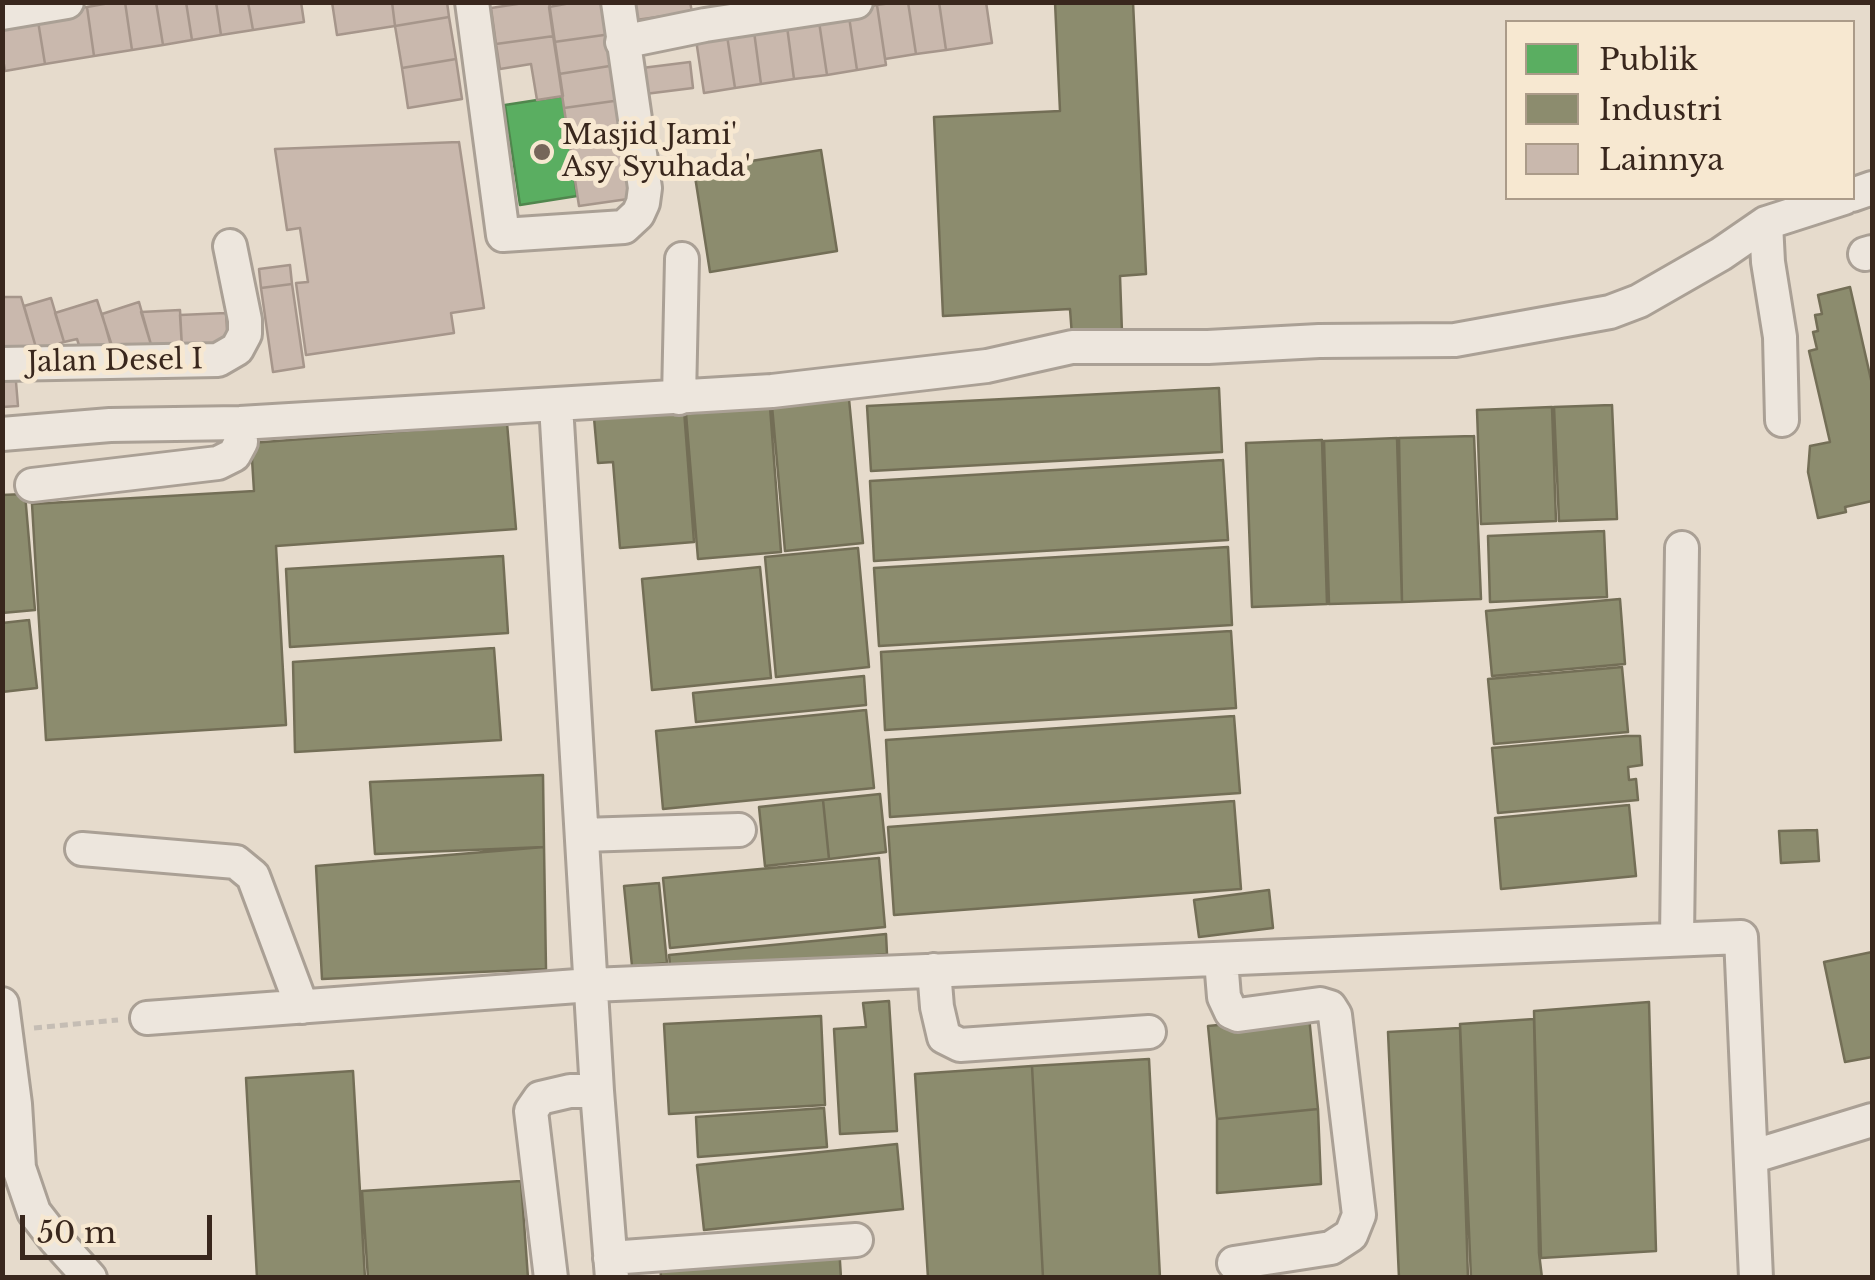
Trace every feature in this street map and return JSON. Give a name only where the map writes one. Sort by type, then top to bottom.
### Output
[{"type":"street","points":[[2,12],[66,2]]},
{"type":"street","points":[[472,2],[502,234],[624,227],[638,214],[645,188],[618,2]]},
{"type":"street","points":[[622,42],[705,24],[856,2]]},
{"type":"street","points":[[2,434],[110,425],[240,423],[772,392],[986,366],[1072,347],[1208,348],[1319,341],[1455,340],[1610,312],[1639,301],[1766,223],[1838,200]]},
{"type":"street","points":[[1766,223],[1780,336],[1782,420]]},
{"type":"street","name":"Jalan Desel I","points":[[2,364],[218,360],[237,348],[245,334],[230,246]]},
{"type":"street","points":[[679,398],[682,260]]},
{"type":"street","points":[[556,405],[611,1268],[856,1240]]},
{"type":"street","points":[[32,484],[218,464],[234,455],[241,442],[240,423]]},
{"type":"street","points":[[1677,938],[1682,548]]},
{"type":"street","points":[[582,835],[739,830]]},
{"type":"street","points":[[82,849],[236,862],[254,876],[302,1007]]},
{"type":"street","points":[[148,1018],[592,985],[1741,937],[1756,1278]]},
{"type":"street","points":[[1222,960],[1224,997],[1231,1012],[1238,1015],[1320,1004],[1330,1006],[1335,1015],[1359,1215],[1351,1235],[1332,1248],[1234,1263]]},
{"type":"street","points":[[934,970],[944,1037],[960,1045],[1149,1032]]},
{"type":"street","points":[[4,1017],[19,1168],[34,1212],[90,1278]]},
{"type":"street","points":[[551,1278],[530,1111],[540,1098],[570,1091],[597,1091]]},
{"type":"street","points":[[1751,1157],[1872,1120]]},
{"type":"path","points":[[4,1017],[148,1018]]},
{"type":"building: Publik","name":"Masjid Jami' Asy Syuhada'","points":[[563,96],[577,196],[520,205],[505,105]]},
{"type":"building: Industri","points":[[1055,2],[1133,2],[1146,274],[1120,276],[1122,333],[1072,336],[1070,309],[943,316],[934,117],[1060,111]]},
{"type":"building: Industri","points":[[821,150],[837,251],[710,272],[694,170]]},
{"type":"building: Industri","points":[[1850,287],[1872,384],[1872,501],[1818,518],[1808,472],[1810,446],[1830,442],[1809,351],[1817,349],[1815,315],[1822,314],[1818,295]]},
{"type":"building: Industri","points":[[1219,388],[1222,452],[871,471],[867,406]]},
{"type":"building: Industri","points":[[849,399],[863,543],[785,551],[772,406]]},
{"type":"building: Industri","points":[[1612,405],[1617,519],[1559,521],[1554,407]]},
{"type":"building: Industri","points":[[770,407],[781,552],[698,559],[686,414]]},
{"type":"building: Industri","points":[[1552,407],[1556,521],[1481,524],[1477,410]]},
{"type":"building: Industri","points":[[684,410],[694,542],[620,548],[613,462],[598,463],[594,418]]},
{"type":"building: Industri","points":[[507,423],[516,529],[276,546],[286,725],[46,740],[32,504],[254,491],[251,443]]},
{"type":"building: Industri","points":[[1474,436],[1481,599],[1402,602],[1399,438]]},
{"type":"building: Industri","points":[[1397,438],[1402,602],[1329,604],[1324,441]]},
{"type":"building: Industri","points":[[1322,440],[1327,604],[1252,607],[1246,443]]},
{"type":"building: Industri","points":[[1223,460],[1228,540],[874,561],[870,481]]},
{"type":"building: Industri","points":[[25,494],[35,610],[2,613],[2,495]]},
{"type":"building: Industri","points":[[1604,531],[1607,597],[1490,602],[1488,536]]},
{"type":"building: Industri","points":[[1228,547],[1232,625],[879,646],[874,568]]},
{"type":"building: Industri","points":[[858,548],[869,667],[776,677],[765,557]]},
{"type":"building: Industri","points":[[503,556],[508,633],[290,647],[286,569]]},
{"type":"building: Industri","points":[[760,567],[771,678],[652,690],[642,579]]},
{"type":"building: Industri","points":[[1620,599],[1625,664],[1492,676],[1486,611]]},
{"type":"building: Industri","points":[[29,620],[37,688],[2,692],[2,623]]},
{"type":"building: Industri","points":[[1231,631],[1236,708],[885,730],[881,652]]},
{"type":"building: Industri","points":[[494,648],[501,740],[295,752],[293,662]]},
{"type":"building: Industri","points":[[1622,667],[1628,732],[1494,744],[1488,679]]},
{"type":"building: Industri","points":[[864,676],[866,705],[696,722],[693,693]]},
{"type":"building: Industri","points":[[866,710],[874,788],[663,809],[656,731]]},
{"type":"building: Industri","points":[[1234,716],[1240,793],[890,817],[886,740]]},
{"type":"building: Industri","points":[[1640,736],[1642,765],[1628,767],[1629,780],[1636,779],[1638,800],[1498,813],[1492,748]]},
{"type":"building: Industri","points":[[543,775],[544,847],[375,854],[370,782]]},
{"type":"building: Industri","points":[[880,794],[886,852],[829,859],[823,800]]},
{"type":"building: Industri","points":[[823,800],[829,859],[765,866],[759,807]]},
{"type":"building: Industri","points":[[1234,801],[1241,889],[894,915],[888,827]]},
{"type":"building: Industri","points":[[1629,805],[1636,876],[1501,889],[1495,818]]},
{"type":"building: Industri","points":[[1817,830],[1819,861],[1781,863],[1779,831]]},
{"type":"building: Industri","points":[[544,847],[546,969],[322,979],[316,866]]},
{"type":"building: Industri","points":[[879,858],[885,927],[670,948],[663,878]]},
{"type":"building: Industri","points":[[659,883],[667,963],[632,966],[624,886]]},
{"type":"building: Industri","points":[[1269,890],[1273,928],[1199,937],[1194,900]]},
{"type":"building: Industri","points":[[886,934],[887,954],[671,975],[669,955]]},
{"type":"building: Industri","points":[[1872,952],[1872,1057],[1845,1062],[1824,962]]},
{"type":"building: Industri","points":[[889,1001],[897,1131],[840,1134],[834,1029],[866,1027],[863,1003]]},
{"type":"building: Industri","points":[[1649,1002],[1656,1251],[1541,1258],[1534,1011]]},
{"type":"building: Industri","points":[[821,1016],[825,1105],[669,1114],[664,1024]]},
{"type":"building: Industri","points":[[1309,1016],[1318,1109],[1217,1119],[1208,1026]]},
{"type":"building: Industri","points":[[1534,1019],[1542,1278],[1471,1278],[1460,1024]]},
{"type":"building: Industri","points":[[1460,1028],[1468,1278],[1399,1278],[1388,1032]]},
{"type":"building: Industri","points":[[1149,1059],[1160,1278],[1043,1278],[1032,1066]]},
{"type":"building: Industri","points":[[1032,1066],[1043,1278],[928,1278],[915,1074]]},
{"type":"building: Industri","points":[[353,1071],[365,1278],[257,1278],[246,1078]]},
{"type":"building: Industri","points":[[824,1108],[827,1147],[698,1157],[696,1117]]},
{"type":"building: Industri","points":[[1318,1109],[1321,1184],[1217,1193],[1217,1119]]},
{"type":"building: Industri","points":[[897,1144],[903,1209],[704,1230],[697,1165]]},
{"type":"building: Industri","points":[[521,1181],[528,1278],[368,1278],[362,1191]]},
{"type":"building: Industri","points":[[839,1246],[841,1278],[661,1278],[660,1257]]},
{"type":"building: Lainnya","points":[[125,2],[132,50],[94,56],[87,7]]},
{"type":"building: Lainnya","points":[[125,2],[156,2],[163,45],[132,50]]},
{"type":"building: Lainnya","points":[[156,2],[186,2],[192,40],[163,45]]},
{"type":"building: Lainnya","points":[[186,2],[216,2],[221,35],[192,40]]},
{"type":"building: Lainnya","points":[[216,2],[248,2],[253,30],[221,35]]},
{"type":"building: Lainnya","points":[[248,2],[301,2],[304,22],[253,30]]},
{"type":"building: Lainnya","points":[[332,2],[392,2],[395,26],[337,35]]},
{"type":"building: Lainnya","points":[[392,2],[447,2],[449,17],[395,26]]},
{"type":"building: Lainnya","points":[[549,2],[554,36],[496,44],[491,8]]},
{"type":"building: Lainnya","points":[[606,2],[611,34],[554,42],[549,7]]},
{"type":"building: Lainnya","points":[[634,2],[690,2],[692,12],[636,20]]},
{"type":"building: Lainnya","points":[[908,2],[916,54],[885,59],[877,5]]},
{"type":"building: Lainnya","points":[[908,2],[939,2],[946,50],[916,54]]},
{"type":"building: Lainnya","points":[[939,2],[986,2],[992,43],[946,50]]},
{"type":"building: Lainnya","points":[[877,5],[886,65],[857,70],[848,10]]},
{"type":"building: Lainnya","points":[[87,7],[94,56],[45,64],[37,15]]},
{"type":"building: Lainnya","points":[[848,10],[857,70],[827,75],[818,15]]},
{"type":"building: Lainnya","points":[[37,15],[45,64],[5,71],[2,20]]},
{"type":"building: Lainnya","points":[[818,15],[827,75],[794,79],[786,19]]},
{"type":"building: Lainnya","points":[[449,17],[456,59],[402,68],[395,26]]},
{"type":"building: Lainnya","points":[[786,19],[794,79],[761,84],[753,24]]},
{"type":"building: Lainnya","points":[[753,24],[761,84],[735,88],[726,29]]},
{"type":"building: Lainnya","points":[[726,29],[735,88],[704,93],[695,33]]},
{"type":"building: Lainnya","points":[[611,34],[616,65],[559,74],[554,42]]},
{"type":"building: Lainnya","points":[[554,36],[563,96],[537,100],[531,64],[500,69],[496,44]]},
{"type":"building: Lainnya","points":[[456,59],[462,99],[408,108],[402,68]]},
{"type":"building: Lainnya","points":[[690,62],[693,88],[645,94],[642,68]]},
{"type":"building: Lainnya","points":[[616,65],[621,100],[564,108],[559,74]]},
{"type":"building: Lainnya","points":[[621,100],[635,198],[579,206],[564,108]]},
{"type":"building: Lainnya","points":[[459,142],[484,308],[451,313],[454,333],[306,355],[296,283],[308,282],[300,228],[287,230],[275,149]]},
{"type":"building: Lainnya","points":[[290,265],[292,284],[261,288],[259,269]]},
{"type":"building: Lainnya","points":[[292,284],[304,367],[273,372],[261,288]]},
{"type":"building: Lainnya","points":[[2,297],[21,297],[37,351],[2,351]]},
{"type":"building: Lainnya","points":[[51,298],[64,342],[37,351],[24,306]]},
{"type":"building: Lainnya","points":[[97,300],[113,349],[83,358],[77,339],[64,342],[55,313]]},
{"type":"building: Lainnya","points":[[139,302],[152,348],[115,360],[102,314]]},
{"type":"building: Lainnya","points":[[180,310],[182,348],[152,348],[141,312]]},
{"type":"building: Lainnya","points":[[226,313],[228,346],[182,348],[180,315]]},
{"type":"building: Lainnya","points":[[15,370],[18,406],[2,407],[2,371]]},
{"type":"place","name":"Masjid Jami' Asy Syuhada'","points":[[542,152]]}]
